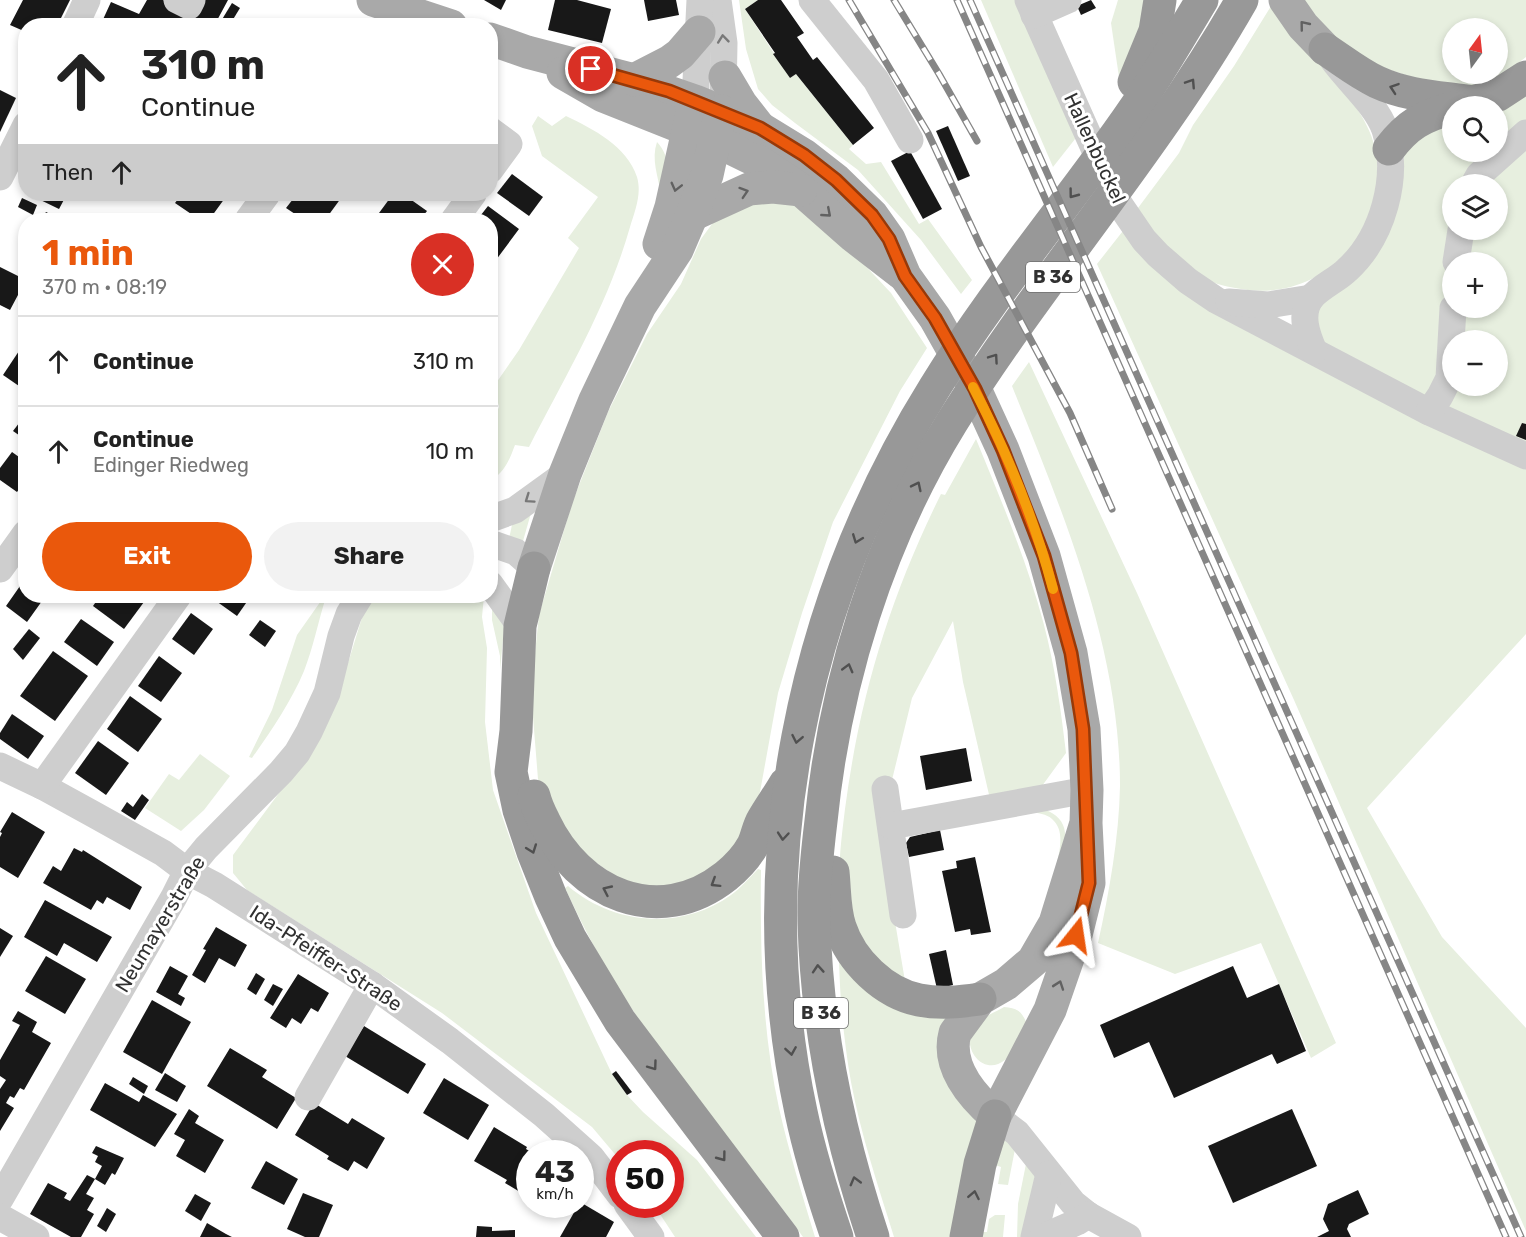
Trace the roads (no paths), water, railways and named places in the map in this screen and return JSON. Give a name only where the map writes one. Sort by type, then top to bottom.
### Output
[{"type":"highway","points":[[1139,88],[1161,0]]},
{"type":"highway","points":[[1139,88],[1202,0]]},
{"type":"highway","name":"B 36","points":[[873,1237],[856,1187],[836,1109],[823,1028],[814,922],[817,850],[825,783],[840,702],[864,615],[901,520],[926,468],[951,424],[1030,307],[1159,132],[1242,0]]},
{"type":"highway","points":[[1325,50],[1391,88],[1442,101]]},
{"type":"highway","points":[[1495,96],[1526,77]]},
{"type":"highway","name":"B 36","points":[[837,1237],[801,1112],[787,1024],[783,975],[782,864],[790,778],[805,700],[829,612],[859,533],[890,467],[934,388],[981,318],[1120,130],[1139,88]]},
{"type":"highway","points":[[1389,149],[1416,121],[1442,112]]},
{"type":"highway","points":[[534,568],[520,626],[516,731],[511,772],[519,810],[551,897],[570,938],[620,1021],[783,1237]]},
{"type":"highway","points":[[516,731],[535,800],[548,830],[565,857],[583,875],[599,886],[618,895],[642,901],[664,901],[687,896],[710,887],[726,876],[739,864],[752,846],[762,821],[790,778]]},
{"type":"highway","points":[[825,783],[836,909],[849,949],[867,971],[892,989],[917,1000],[945,1003],[993,992]]},
{"type":"highway","points":[[966,1237],[980,1164],[1009,1103]]},
{"type":"main road","points":[[1285,0],[1303,26],[1325,50]]},
{"type":"main road","points":[[392,3],[430,18]]},
{"type":"main road","points":[[634,80],[669,62],[699,32]]},
{"type":"main road","points":[[498,42],[527,52],[634,80],[705,120],[759,162],[801,190],[852,235],[905,276]]},
{"type":"main road","points":[[527,52],[603,96],[705,120],[760,128]]},
{"type":"main road","points":[[725,77],[741,104],[760,128],[804,155],[836,180],[872,215],[889,239],[905,276],[935,318],[975,389],[1003,450],[1044,556],[1071,653],[1083,729],[1089,883],[1076,935],[1058,989],[1009,1103]]},
{"type":"main road","points":[[534,568],[565,474],[599,391],[640,306],[677,250],[692,215],[707,175],[705,120]]},
{"type":"main road","points":[[640,306],[671,207],[705,120]]},
{"type":"main road","points":[[692,215],[749,189],[773,187],[801,190]]},
{"type":"main road","points":[[1009,1103],[968,1088],[957,1068],[953,1047],[955,1033],[993,992],[1033,961],[1055,923],[1086,823]]},
{"type":"main road","points":[[993,992],[1021,992],[1032,1004],[1039,1034]]},
{"type":"main road","points":[[957,1068],[988,1077],[1009,1103]]},
{"type":"street","points":[[79,18],[87,0]]},
{"type":"street","points":[[177,0],[189,6],[192,0]]},
{"type":"street","points":[[700,0],[699,32],[705,120]]},
{"type":"street","points":[[705,120],[725,77],[724,43],[718,0]]},
{"type":"street","points":[[812,0],[876,80],[910,140]]},
{"type":"street","points":[[1031,8],[1068,0]]},
{"type":"street","name":"Hallenbuckel","points":[[1031,8],[1118,202],[1144,240],[1158,255],[1188,281],[1216,300],[1429,411],[1526,456]]},
{"type":"street","points":[[1314,351],[1305,322],[1306,308],[1311,298],[1347,271],[1371,242],[1386,204],[1389,186],[1389,149],[1384,129],[1372,108],[1325,50]]},
{"type":"street","points":[[1480,174],[1526,133]]},
{"type":"street","points":[[498,136],[509,144],[498,159]]},
{"type":"street","points":[[0,177],[18,141]]},
{"type":"street","name":"Hallenbuckel","points":[[1216,300],[1268,305],[1311,298]]},
{"type":"street","points":[[1429,411],[1449,378],[1452,318]]},
{"type":"street","points":[[498,516],[515,510],[565,474]]},
{"type":"street","points":[[0,569],[18,544]]},
{"type":"street","points":[[498,546],[516,552],[534,568]]},
{"type":"street","points":[[498,569],[534,568]]},
{"type":"street","points":[[498,595],[520,626]]},
{"type":"street","points":[[42,786],[173,603]]},
{"type":"street","name":"Neumayerstraße","points":[[0,1199],[187,871],[297,753],[327,693],[341,636],[356,603]]},
{"type":"street","name":"Ida-Pfeiffer-Straße","points":[[0,766],[42,786],[163,853],[187,871],[214,885],[372,985],[450,1041],[544,1116],[591,1158],[606,1177]]},
{"type":"street","points":[[885,789],[903,915]]},
{"type":"street","points":[[891,826],[1087,790]]},
{"type":"street","points":[[308,1097],[372,985]]},
{"type":"street","points":[[1009,1103],[1049,1174],[1072,1203],[1088,1215],[1128,1237]]},
{"type":"street","points":[[1034,1237],[1049,1174]]},
{"type":"street","points":[[1043,1237],[1088,1215]]},
{"type":"street","points":[[0,1217],[36,1237]]},
{"type":"street","points":[[637,1218],[651,1237]]},
{"type":"railway","points":[[849,0],[928,133],[981,247],[1070,413],[1112,509]]},
{"type":"railway","points":[[894,0],[977,141]]},
{"type":"railway","points":[[957,0],[1506,1237]]},
{"type":"railway","points":[[970,0],[1521,1237]]}]
